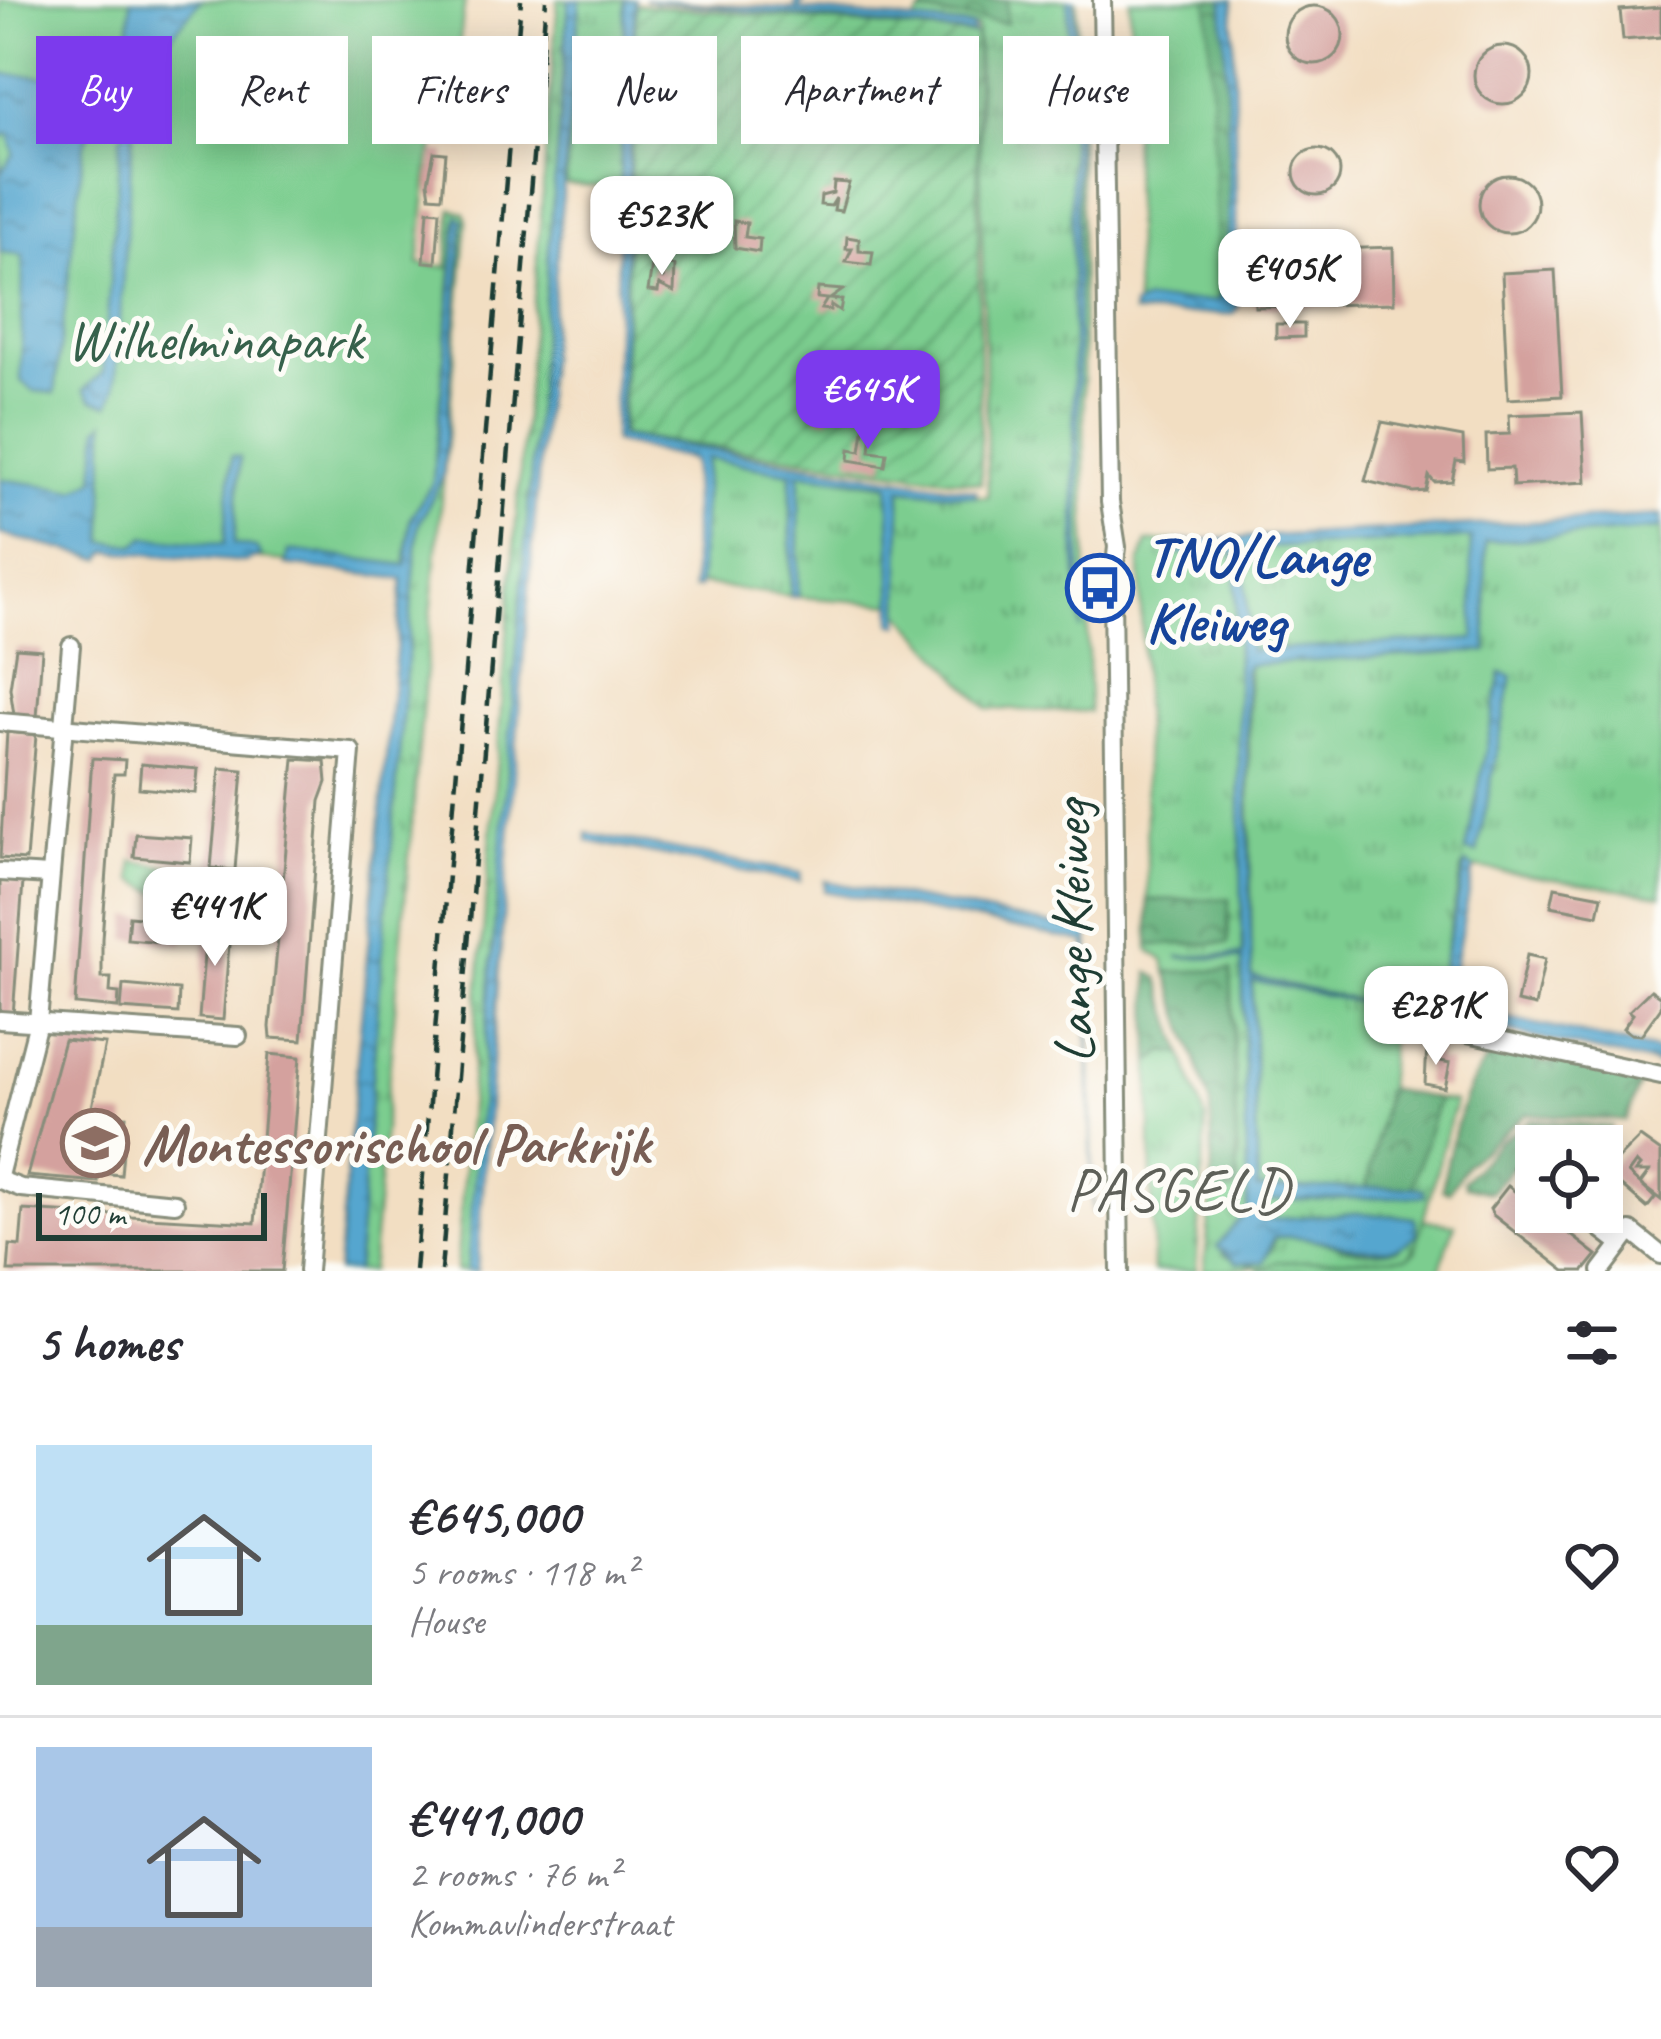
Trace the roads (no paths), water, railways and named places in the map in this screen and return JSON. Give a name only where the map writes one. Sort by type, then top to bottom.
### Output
[{"type":"street","name":"Lange Kleiweg","points":[[1102,0],[1110,502],[1105,530],[1112,592],[1120,1271]]},
{"type":"street","points":[[70,646],[38,1022],[0,1176],[21,1188],[175,1203]]},
{"type":"street","points":[[0,722],[351,751],[308,1271]]},
{"type":"street","points":[[0,872],[49,875]]},
{"type":"street","points":[[1427,1009],[1430,1021],[1440,1028],[1661,1075]]},
{"type":"street","points":[[0,1020],[234,1035]]},
{"type":"street","points":[[1600,1271],[1631,1232],[1661,1255]]},
{"type":"street","points":[[1607,1233],[1621,1244]]},
{"type":"water","points":[[131,0],[201,0],[171,36],[129,36]]},
{"type":"water","points":[[569,0],[580,0],[577,36],[572,36],[572,92],[477,1271],[467,1271]]},
{"type":"water","points":[[625,0],[635,0],[634,36],[624,36]]},
{"type":"water","points":[[644,0],[795,9],[796,0],[805,0],[799,9],[973,27],[973,34]]},
{"type":"water","points":[[1068,0],[1074,0],[1074,36],[1069,36]]},
{"type":"water","points":[[1223,0],[1233,0],[1238,308],[1233,314],[1133,314],[1133,307],[1145,301],[1217,301],[1224,283],[1229,207]]},
{"type":"water","points":[[0,74],[36,76],[36,144],[85,144],[55,393],[34,391],[21,381],[23,255],[0,252],[0,159],[2,171],[14,154],[9,133],[0,139]]},
{"type":"water","points":[[120,144],[132,144],[115,391],[109,405],[92,400],[84,390],[103,372]]},
{"type":"water","points":[[621,144],[630,144],[619,436],[976,490],[976,496],[901,489],[900,625],[893,624],[889,483],[800,473],[798,597],[791,597],[791,473],[706,458],[699,588],[693,589],[693,460],[613,442]]},
{"type":"water","points":[[1070,144],[1076,144],[1081,630]]},
{"type":"water","points":[[458,216],[463,220],[443,476],[418,526],[356,1271],[337,1271],[403,579],[286,565],[289,551],[296,551],[406,565],[410,519],[433,482]]},
{"type":"water","points":[[105,422],[104,542],[135,545],[145,537],[224,544],[232,456],[240,457],[234,544],[256,548],[261,556],[245,562],[108,551],[102,559],[0,534],[0,479],[76,490],[95,479],[99,427]]},
{"type":"water","points":[[1661,515],[1661,529],[1485,542],[1487,651],[1248,665],[1245,670],[1252,977],[1393,1009],[1252,981],[1258,1189],[1412,1187],[1423,1189],[1425,1196],[1264,1201],[1261,1220],[1356,1213],[1415,1218],[1417,1234],[1387,1249],[1274,1238],[1264,1262],[1237,1263],[1217,1246],[1248,1210],[1242,959],[1177,957],[1243,955],[1235,552],[1178,554],[1178,541]],"holes":[[[1470,538],[1475,639],[1250,651],[1244,549]]]},
{"type":"water","points":[[1501,673],[1512,676],[1477,853],[1466,851]]},
{"type":"water","points":[[587,833],[801,873],[800,882],[587,841]]},
{"type":"water","points":[[1466,863],[1474,868],[1449,993],[1461,1008],[1656,1050],[1661,1065],[1443,1018],[1434,1001]]},
{"type":"water","points":[[825,881],[1089,932],[1093,1214],[1085,942],[825,891]]},
{"type":"railway","points":[[415,1271],[521,0]]},
{"type":"railway","points":[[441,1271],[546,0]]},
{"type":"place","name":"TNO/Lange Kleiweg","points":[[1100,588]]},
{"type":"place","name":"Montessorischool Parkrijk","points":[[95,1143]]},
{"type":"district","name":"PASGELD","points":[[1179,1189]]},
{"type":"park label","name":"Wilhelminapark","points":[[215,339]]}]
